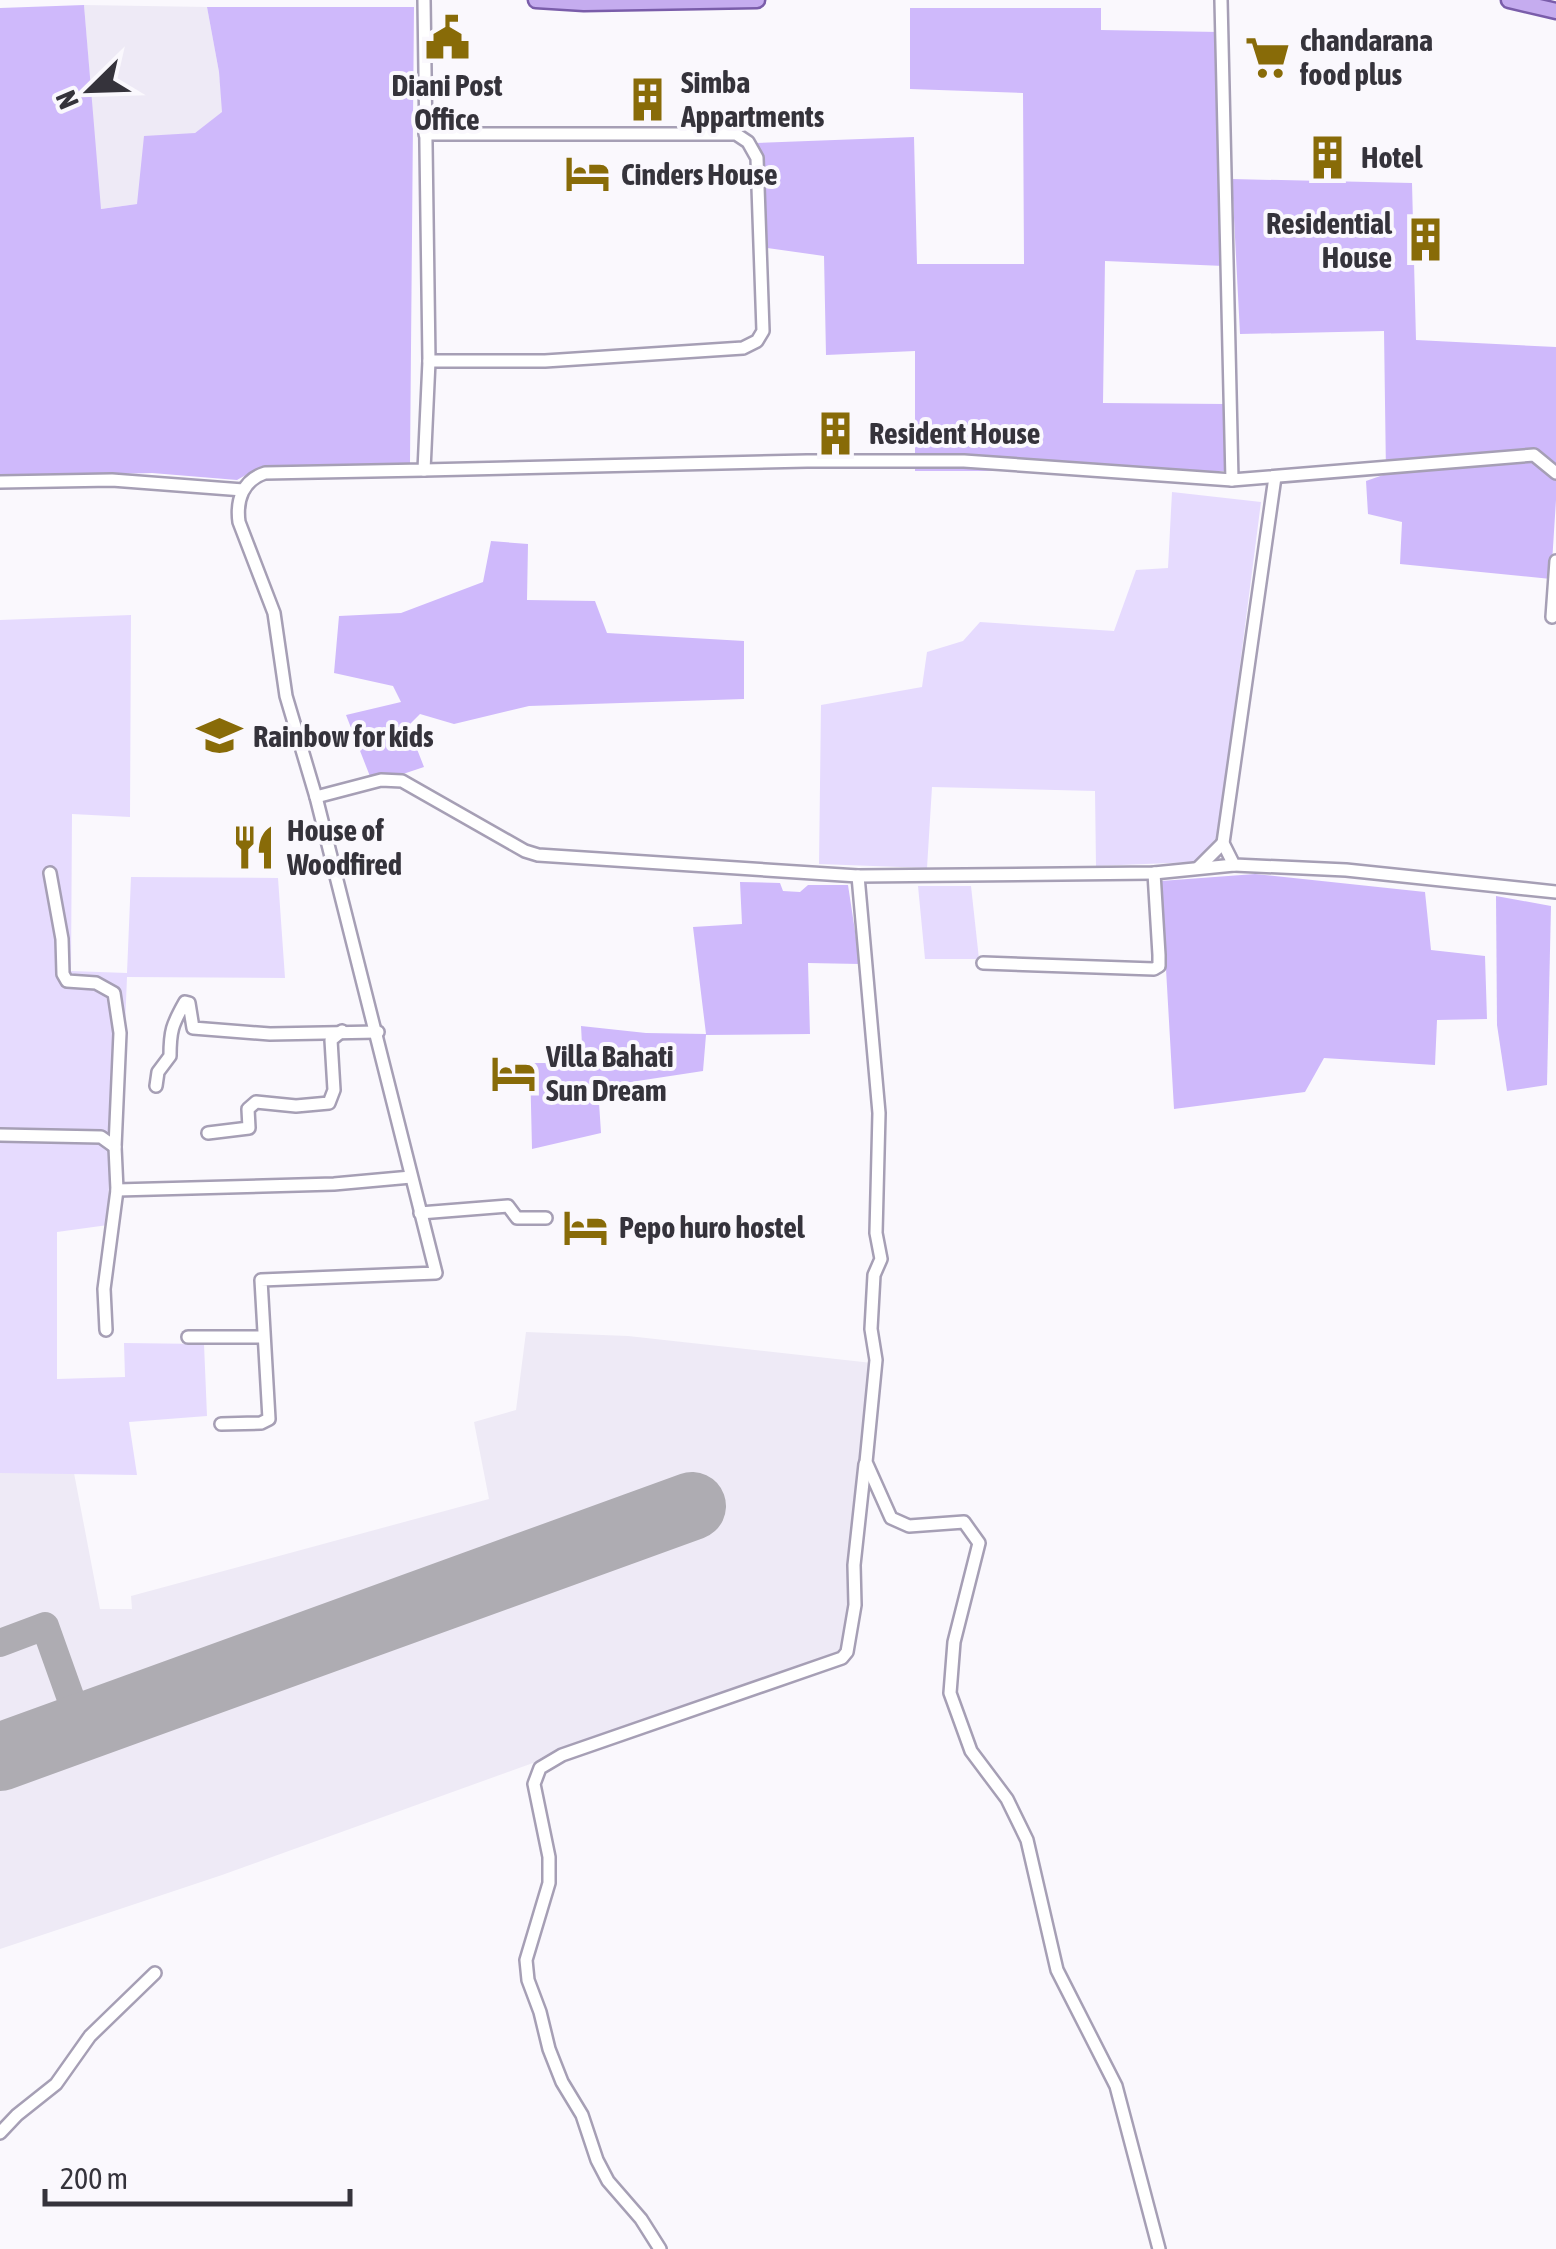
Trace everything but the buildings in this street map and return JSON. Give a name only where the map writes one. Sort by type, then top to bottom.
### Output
[{"type":"main road","points":[[536,0],[757,0]]},
{"type":"main road","points":[[1509,0],[1556,11]]},
{"type":"street","points":[[424,0],[429,361],[424,470]]},
{"type":"street","points":[[1221,0],[1232,480]]},
{"type":"street","points":[[425,134],[736,134],[748,142],[757,158],[763,332],[757,341],[743,348],[544,361],[429,361]]},
{"type":"street","points":[[221,1424],[261,1424],[270,1420],[259,1284],[264,1279],[436,1273],[378,1032],[286,696],[274,613],[239,522],[243,490],[252,478],[265,473],[964,461],[1232,480],[1534,455],[1556,473]]},
{"type":"street","points":[[1234,865],[1223,843],[1275,477]]},
{"type":"street","points":[[0,482],[112,480],[243,490]]},
{"type":"street","points":[[1552,617],[1556,562]]},
{"type":"street","points":[[316,797],[392,779],[402,781],[538,855],[858,876],[1154,873],[1234,865],[1346,870],[1556,892]]},
{"type":"street","points":[[1198,868],[1223,843]]},
{"type":"street","points":[[983,963],[1159,966],[1154,873]]},
{"type":"street","points":[[50,874],[62,939],[63,974],[67,981],[96,983],[114,993],[120,1033],[114,1147],[117,1190],[104,1289],[106,1330]]},
{"type":"street","points":[[660,2249],[641,2218],[608,2181],[582,2115],[562,2082],[528,1980],[526,1960],[549,1883],[549,1857],[534,1784],[540,1768],[562,1755],[842,1658],[848,1652],[876,1360],[871,1329],[874,1275],[882,1259],[876,1232],[879,1112],[858,876]]},
{"type":"street","points":[[156,1086],[158,1072],[170,1056],[172,1024],[185,1002],[190,1003],[193,1028],[270,1034],[378,1032]]},
{"type":"street","points":[[208,1133],[249,1128],[248,1109],[256,1102],[296,1106],[329,1103],[334,1096],[331,1040],[342,1031]]},
{"type":"street","points":[[0,1135],[100,1136],[114,1147]]},
{"type":"street","points":[[117,1190],[411,1178]]},
{"type":"street","points":[[420,1212],[508,1206],[517,1218],[546,1218]]},
{"type":"street","points":[[188,1338],[263,1337]]},
{"type":"street","points":[[866,1462],[891,1518],[909,1526],[964,1522],[979,1543],[954,1642],[950,1693],[972,1751],[1008,1798],[1027,1840],[1057,1970],[1116,2086],[1159,2249]]},
{"type":"street","points":[[0,2133],[16,2115],[56,2084],[90,2036],[156,1973]]},
{"type":"shaded area","points":[[84,5],[207,7],[223,112],[195,133],[137,204],[100,209]]},
{"type":"shaded area","points":[[84,5],[101,209],[137,204],[144,136],[195,133],[222,112],[207,7],[414,7],[410,463],[262,466],[237,480],[152,473],[0,477],[0,8]]},
{"type":"shaded area","points":[[910,8],[1101,8],[1101,30],[1219,32],[1224,266],[1105,261],[1103,403],[1225,404],[1225,471],[915,471],[915,351],[826,355],[824,256],[760,247],[755,143],[914,137],[917,264],[1024,264],[1023,93],[910,89]]},
{"type":"shaded area","points":[[1232,179],[1412,183],[1416,340],[1556,347],[1556,500],[1551,579],[1400,564],[1402,522],[1368,514],[1366,481],[1386,474],[1384,331],[1240,334]]},
{"type":"shaded area","points":[[1172,492],[1261,502],[1218,836],[1195,862],[1096,866],[1095,791],[932,787],[927,868],[819,864],[821,705],[922,687],[927,652],[963,641],[980,622],[1114,631],[1136,570],[1168,568]]},
{"type":"shaded area","points":[[491,541],[528,544],[527,600],[595,601],[607,633],[744,641],[744,699],[529,706],[454,724],[420,714],[408,726],[424,767],[373,784],[346,715],[401,702],[393,686],[334,673],[339,616],[401,613],[483,582]]},
{"type":"shaded area","points":[[131,615],[130,817],[72,814],[71,971],[127,973],[131,877],[278,878],[285,978],[127,977],[121,1127],[110,1135],[108,1225],[57,1232],[57,1379],[125,1377],[124,1343],[204,1344],[207,1416],[129,1422],[137,1475],[0,1473],[0,620]]},
{"type":"shaded area","points":[[1255,874],[1425,892],[1431,950],[1485,956],[1487,1019],[1437,1020],[1435,1065],[1324,1058],[1305,1092],[1174,1109],[1161,881]]},
{"type":"shaded area","points":[[740,882],[780,883],[783,891],[800,892],[808,885],[848,885],[860,964],[808,963],[810,1034],[706,1035],[703,1071],[598,1087],[601,1133],[532,1149],[530,1063],[583,1063],[581,1026],[706,1034],[693,927],[742,924]]},
{"type":"shaded area","points":[[918,886],[971,886],[979,959],[925,959]]},
{"type":"shaded area","points":[[1496,896],[1551,906],[1547,1085],[1507,1091],[1497,1025]]},
{"type":"shaded area","points":[[526,1332],[628,1336],[872,1363],[844,1651],[222,1875],[0,1949],[0,1473],[74,1473],[100,1609],[132,1609],[131,1596],[489,1499],[474,1422],[516,1410]]},
{"type":"taxiway","points":[[0,1643],[45,1626],[81,1727]]},
{"type":"runway","points":[[0,1757],[692,1506]]},
{"type":"place","name":"Diani Post Office","points":[[447,38]]},
{"type":"place","name":"chandarana food plus","points":[[1267,57]]},
{"type":"place","name":"Simba Appartments","points":[[648,99]]},
{"type":"place","name":"Hotel","points":[[1328,157]]},
{"type":"place","name":"Cinders House","points":[[588,174]]},
{"type":"place","name":"Residential House","points":[[1425,240]]},
{"type":"place","name":"Resident House","points":[[836,433]]},
{"type":"place","name":"Rainbow for kids","points":[[220,736]]},
{"type":"place","name":"House of Woodfired","points":[[254,847]]},
{"type":"place","name":"Villa Bahati Sun Dream","points":[[513,1073]]},
{"type":"place","name":"Pepo huro hostel","points":[[586,1227]]}]
